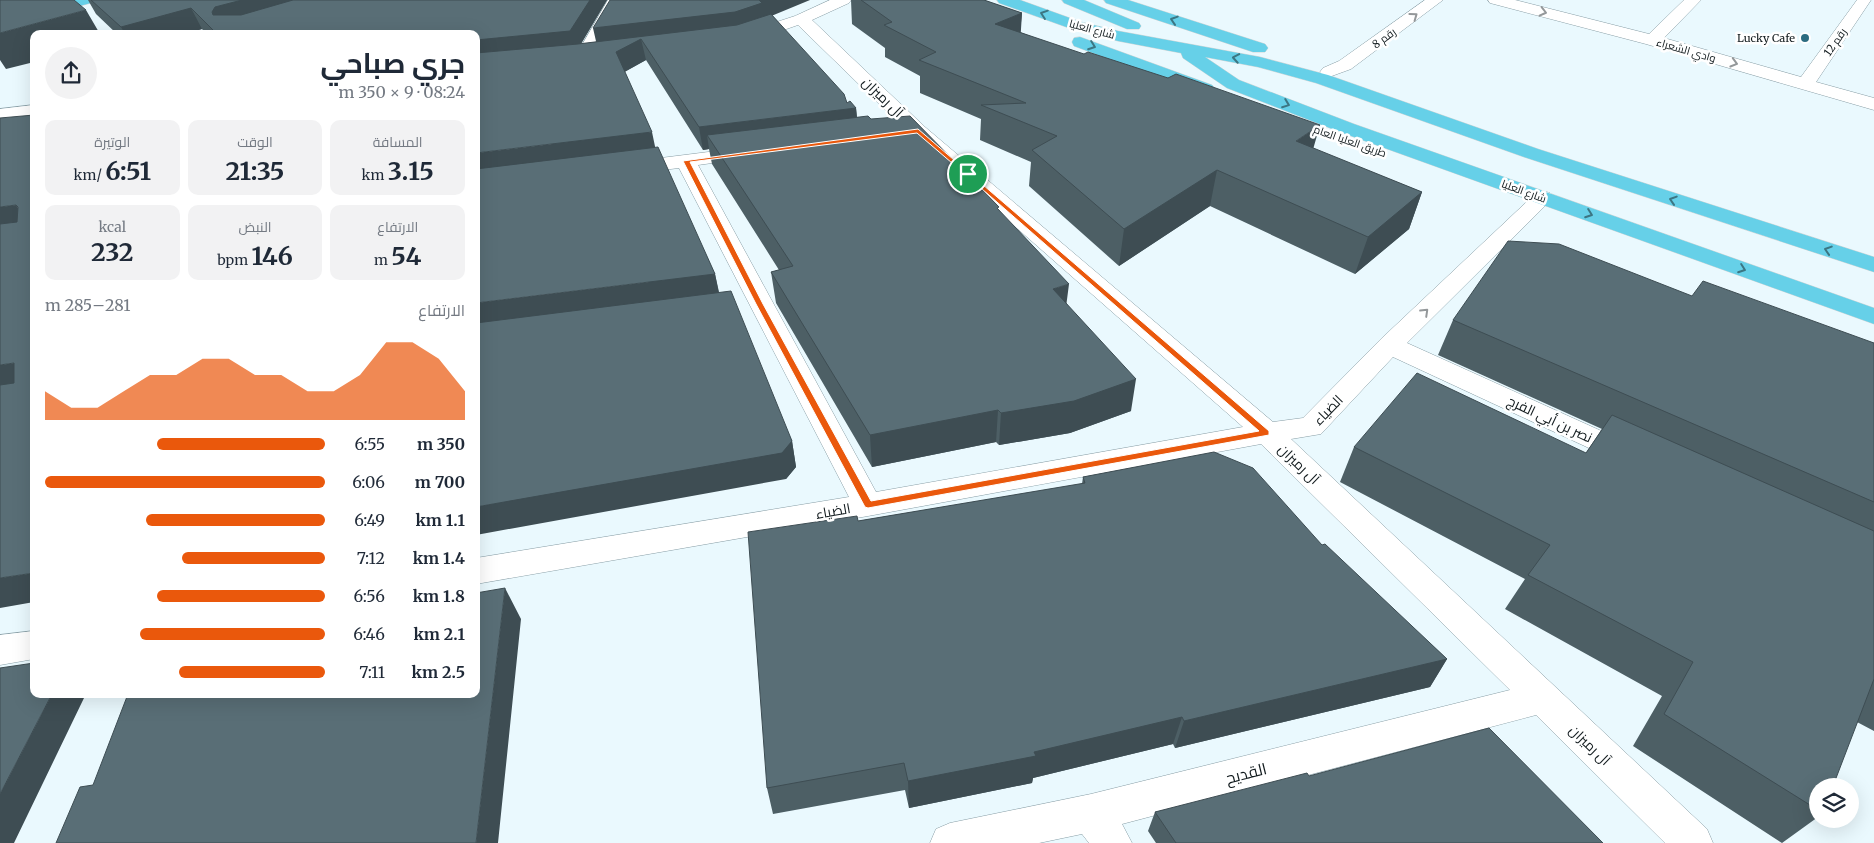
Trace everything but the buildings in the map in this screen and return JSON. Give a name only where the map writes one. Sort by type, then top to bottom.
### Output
[{"type":"main road","points":[[0,22],[85,0]]},
{"type":"main road","name":"شارع العليا","points":[[1070,0],[1121,20],[1181,49],[1233,84],[1347,128],[1874,316]]},
{"type":"main road","points":[[1112,0],[1329,72],[1531,153]]},
{"type":"main road","name":"شارع العليا","points":[[997,4],[1075,25],[1181,49],[1260,62],[1322,79],[1531,153],[1874,265]]},
{"type":"main road","name":"طريق العليا العام","points":[[997,4],[1376,152],[1543,198]]},
{"type":"street","points":[[583,59],[616,0]]},
{"type":"street","points":[[730,41],[740,40],[801,19],[844,0]]},
{"type":"street","name":"رقم 8","points":[[1329,72],[1345,65],[1436,0]]},
{"type":"street","name":"وادي الشعراء","points":[[1496,0],[1652,40],[1874,104]]},
{"type":"street","points":[[1652,40],[1693,0]]},
{"type":"street","name":"رقم 12","points":[[1805,84],[1867,1]]},
{"type":"street","name":"آل رميزان","points":[[801,19],[918,131],[1266,433],[1693,843]]},
{"type":"street","points":[[564,61],[603,57]]},
{"type":"street","points":[[0,114],[30,111]]},
{"type":"street","points":[[889,134],[918,131]]},
{"type":"street","points":[[610,170],[763,151]]},
{"type":"street","points":[[686,161],[750,305],[868,505]]},
{"type":"street","name":"الضياء","points":[[480,570],[868,505],[1266,433],[1311,427],[1390,346],[1543,198]]},
{"type":"street","name":"نصر بن أبي الفرج","points":[[1390,346],[1650,465]]},
{"type":"street","points":[[0,650],[30,646]]},
{"type":"street","name":"القديح","points":[[950,843],[1102,828],[1541,698]]},
{"type":"place","name":"Lucky Cafe","points":[[1805,38]]},
{"type":"route","points":[[918,131],[968,174],[1266,433],[868,505],[686,161],[918,131]]}]
